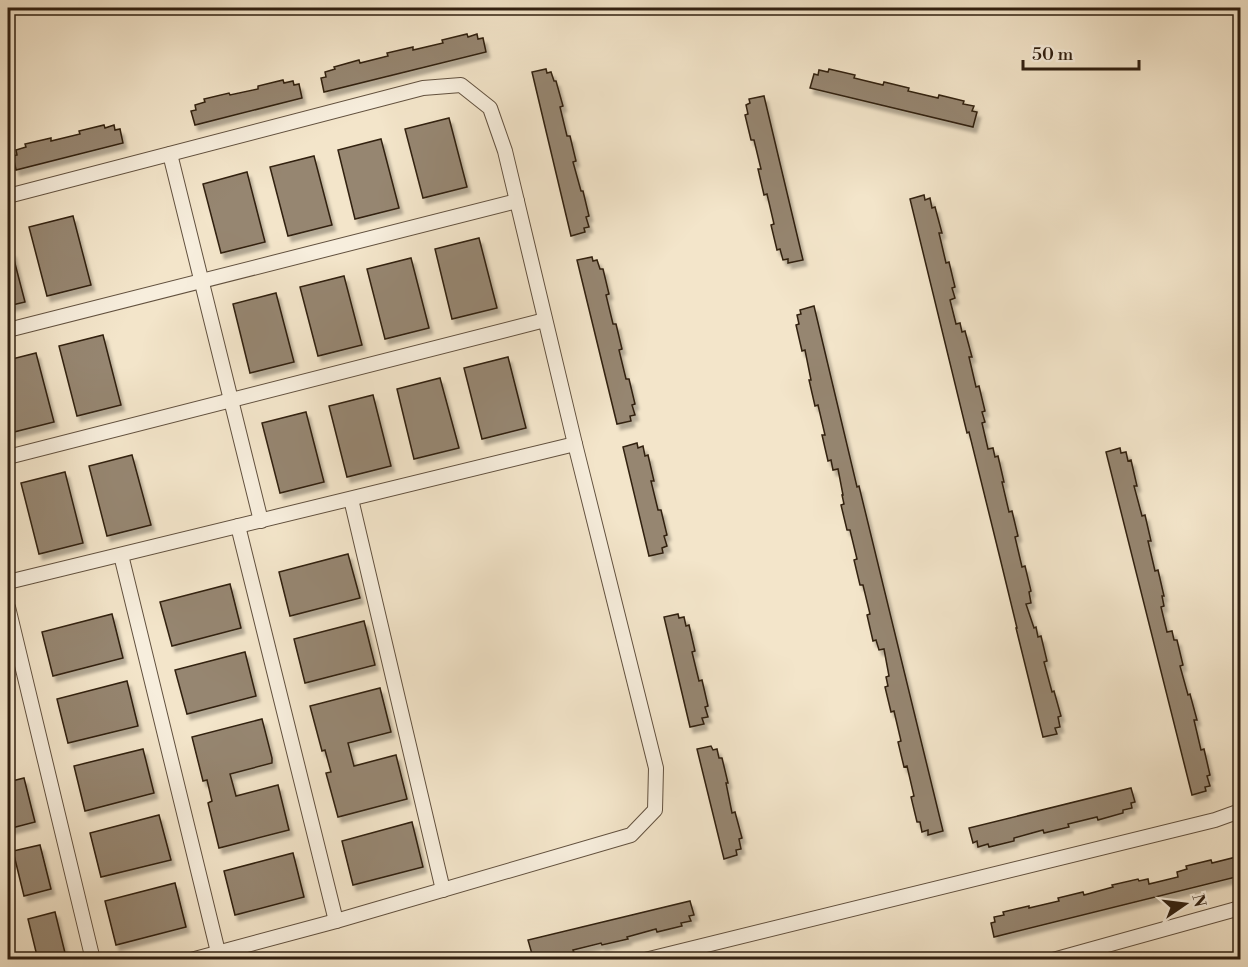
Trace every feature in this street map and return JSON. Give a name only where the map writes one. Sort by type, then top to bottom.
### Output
[{"type":"street","points":[[8,196],[423,88],[461,85],[490,108],[505,151],[656,768],[655,810],[631,835],[336,921],[191,960]]},
{"type":"street","points":[[170,154],[261,521]]},
{"type":"street","points":[[8,330],[517,201]]},
{"type":"street","points":[[8,457],[545,320]]},
{"type":"street","points":[[8,582],[575,444]]},
{"type":"street","points":[[351,499],[443,890]]},
{"type":"street","points":[[238,526],[336,921]]},
{"type":"street","points":[[121,555],[218,952]]},
{"type":"street","points":[[8,607],[93,960]]},
{"type":"street","points":[[645,960],[1215,820],[1240,811]]},
{"type":"street","points":[[1053,960],[1240,908]]},
{"type":"building","points":[[467,34],[468,37],[477,34],[478,39],[483,38],[486,52],[324,92],[321,78],[326,77],[325,72],[335,69],[334,67],[359,60],[360,63],[388,56],[387,53],[413,47],[413,50],[443,43],[442,40]]},
{"type":"building","points":[[546,69],[547,73],[551,72],[556,81],[563,106],[560,107],[567,136],[570,136],[576,161],[573,162],[589,216],[586,217],[589,227],[584,228],[585,232],[571,236],[532,72]]},
{"type":"building","points":[[829,69],[883,85],[884,82],[909,88],[908,91],[964,101],[963,104],[974,106],[972,111],[977,112],[973,127],[810,88],[814,74],[818,75],[819,70],[828,72]]},
{"type":"building","points":[[283,80],[284,83],[293,81],[294,85],[299,84],[302,98],[195,125],[191,111],[196,110],[195,105],[205,102],[204,99],[258,89],[258,86]]},
{"type":"building","points":[[764,96],[803,260],[788,263],[788,259],[783,260],[780,249],[777,250],[767,194],[764,195],[758,169],[761,169],[745,115],[748,114],[746,105],[750,103],[749,99]]},
{"type":"building","points":[[449,118],[467,187],[423,198],[405,129]]},
{"type":"building","points":[[104,125],[105,128],[114,125],[115,130],[120,129],[123,143],[16,170],[13,156],[17,155],[16,150],[26,147],[25,144],[51,138],[51,141]]},
{"type":"building","points":[[381,139],[399,208],[355,219],[338,150]]},
{"type":"building","points":[[314,156],[332,225],[288,236],[270,167]]},
{"type":"building","points":[[247,172],[265,242],[221,253],[203,184]]},
{"type":"building","points":[[924,195],[925,200],[930,198],[932,208],[935,207],[942,233],[939,233],[946,263],[949,262],[955,287],[952,288],[955,298],[950,300],[956,324],[960,323],[962,332],[965,331],[972,357],[969,357],[976,387],[979,386],[985,411],[982,412],[985,422],[982,423],[988,449],[993,448],[995,457],[998,456],[1009,512],[1012,511],[1022,567],[1025,566],[1031,591],[1029,592],[1031,603],[1026,604],[1038,637],[1041,636],[1047,661],[1044,662],[1061,716],[1058,717],[1060,727],[1055,728],[1057,734],[1043,737],[969,432],[967,433],[910,199]]},
{"type":"building","points":[[73,216],[91,285],[47,296],[29,227]]},
{"type":"building","points":[[479,238],[497,308],[452,319],[435,249]]},
{"type":"building","points":[[12,252],[25,302],[8,306],[8,253]]},
{"type":"building","points":[[592,257],[593,261],[597,260],[600,269],[603,269],[609,294],[606,295],[622,349],[619,350],[635,404],[632,405],[635,415],[630,416],[631,421],[617,424],[577,260]]},
{"type":"building","points":[[411,258],[429,328],[385,339],[367,269]]},
{"type":"building","points":[[344,276],[362,345],[318,356],[300,287]]},
{"type":"building","points":[[276,293],[294,362],[250,373],[233,304]]},
{"type":"building","points":[[814,306],[943,831],[928,835],[928,830],[922,832],[920,822],[917,822],[907,766],[904,767],[898,742],[901,741],[894,711],[891,712],[885,687],[888,686],[886,677],[889,676],[884,649],[879,650],[876,640],[873,641],[867,615],[870,614],[854,560],[857,559],[850,530],[847,530],[841,505],[844,504],[838,469],[833,470],[831,460],[828,461],[818,405],[815,406],[805,350],[802,351],[796,325],[799,324],[797,315],[801,314],[800,310]]},
{"type":"building","points":[[103,335],[121,405],[77,416],[59,346]]},
{"type":"building","points":[[36,353],[54,422],[10,433],[8,360]]},
{"type":"building","points":[[508,357],[526,428],[482,439],[464,368]]},
{"type":"building","points":[[440,378],[459,448],[414,459],[397,389]]},
{"type":"building","points":[[373,395],[391,466],[347,477],[329,406]]},
{"type":"building","points":[[306,412],[324,482],[280,493],[262,423]]},
{"type":"building","points":[[637,443],[638,448],[643,446],[645,456],[648,455],[654,481],[651,481],[667,535],[664,536],[667,546],[662,548],[663,553],[649,556],[623,447]]},
{"type":"building","points":[[1120,448],[1121,453],[1126,452],[1128,461],[1131,460],[1137,486],[1134,486],[1142,516],[1145,515],[1155,571],[1158,570],[1164,596],[1162,596],[1164,606],[1161,607],[1167,632],[1172,631],[1174,640],[1177,640],[1183,665],[1180,666],[1188,695],[1190,694],[1197,720],[1194,720],[1201,750],[1204,749],[1210,775],[1207,776],[1210,786],[1205,787],[1206,791],[1192,795],[1106,452]]},
{"type":"building","points":[[132,455],[151,525],[107,536],[89,466]]},
{"type":"building","points":[[65,472],[83,543],[39,554],[21,483]]},
{"type":"building","points":[[348,554],[360,598],[290,616],[279,572]]},
{"type":"building","points":[[230,584],[241,628],[172,646],[160,602]]},
{"type":"building","points":[[112,614],[123,658],[53,676],[42,632]]},
{"type":"building","points":[[678,614],[679,618],[684,617],[686,626],[689,625],[695,651],[692,652],[708,706],[705,707],[708,717],[702,718],[704,724],[690,727],[664,617]]},
{"type":"building","points":[[364,621],[375,665],[305,683],[294,639]]},
{"type":"building","points":[[245,652],[256,696],[187,714],[175,670]]},
{"type":"building","points":[[127,681],[138,726],[68,743],[57,699]]},
{"type":"building","points":[[380,688],[391,732],[348,743],[354,766],[396,755],[407,799],[338,817],[326,773],[331,772],[325,750],[322,751],[310,706]]},
{"type":"building","points":[[262,719],[272,763],[230,774],[236,796],[278,785],[289,830],[219,848],[208,803],[212,801],[207,780],[203,781],[192,737]]},
{"type":"building","points":[[711,746],[713,750],[717,749],[719,758],[722,758],[732,813],[735,812],[742,838],[739,839],[741,849],[736,850],[737,855],[724,859],[697,749]]},
{"type":"building","points":[[143,749],[154,793],[85,811],[74,766]]},
{"type":"building","points":[[24,778],[35,822],[8,829],[8,782]]},
{"type":"building","points":[[1131,788],[1135,802],[1131,803],[1132,808],[1123,810],[1123,813],[1098,820],[1097,817],[1068,824],[1069,827],[1044,833],[1043,830],[989,847],[988,844],[978,847],[977,841],[973,843],[969,828]]},
{"type":"building","points":[[159,815],[171,860],[101,877],[90,833]]},
{"type":"building","points":[[412,822],[423,867],[353,885],[342,841]]},
{"type":"building","points":[[40,845],[51,889],[24,896],[13,851]]},
{"type":"building","points":[[293,853],[304,897],[235,915],[224,871]]},
{"type":"building","points":[[1240,856],[1240,876],[994,937],[991,923],[995,922],[994,917],[1004,915],[1003,912],[1059,901],[1058,898],[1083,892],[1084,895],[1138,879],[1139,881],[1148,879],[1149,884],[1178,877],[1177,872],[1187,869],[1186,866]]},
{"type":"building","points":[[175,883],[186,927],[116,945],[105,901]]},
{"type":"building","points":[[690,901],[694,915],[689,916],[691,921],[681,923],[682,926],[657,932],[656,929],[627,937],[628,939],[573,950],[574,952],[549,959],[548,956],[538,958],[537,953],[532,954],[528,940]]},
{"type":"building","points":[[55,912],[66,957],[55,960],[38,960],[28,919]]}]
